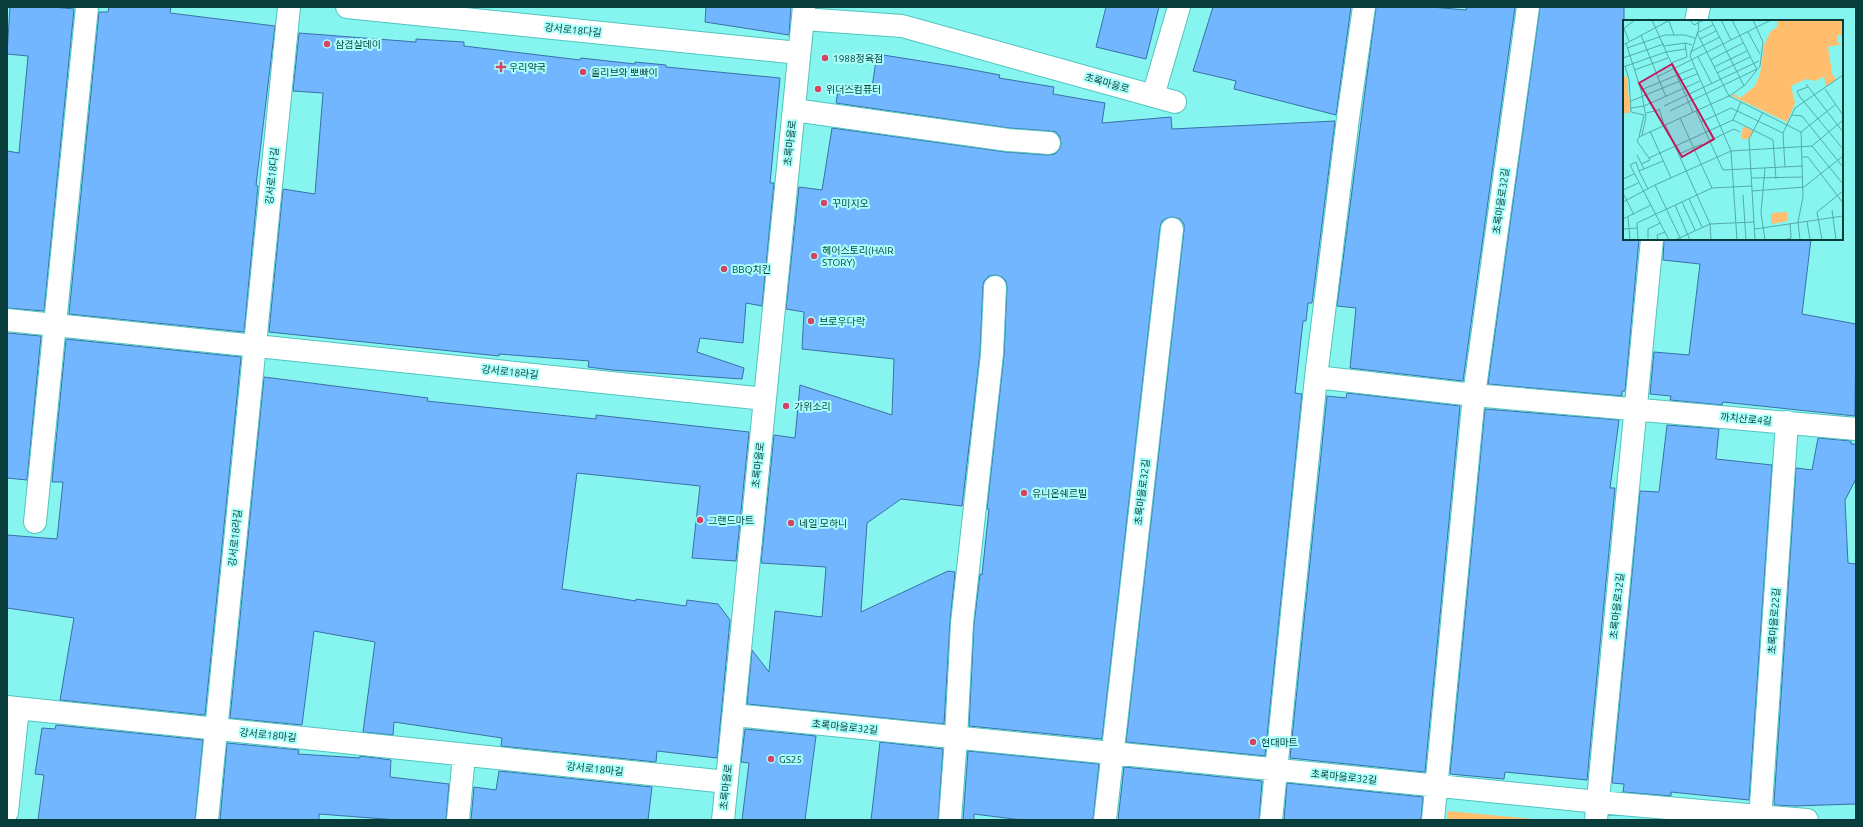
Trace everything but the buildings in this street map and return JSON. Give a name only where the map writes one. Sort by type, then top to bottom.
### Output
[{"type":"street","points":[[35,522],[87,7]]},
{"type":"street","name":"강서로18다길","points":[[255,346],[289,7]]},
{"type":"street","name":"강서로18다길","points":[[347,7],[800,53]]},
{"type":"street","points":[[1153,96],[1179,7]]},
{"type":"street","points":[[1271,820],[1316,377],[1348,118],[1364,7]]},
{"type":"street","name":"초록마을로32길","points":[[1436,786],[1474,395],[1528,7]]},
{"type":"street","points":[[1696,20],[1699,7]]},
{"type":"street","name":"초록마을로","points":[[723,820],[804,13],[902,26],[1175,102]]},
{"type":"street","name":"초록마을로","points":[[794,110],[1000,139],[1049,143]]},
{"type":"street","name":"초록마을로32길","points":[[1112,754],[1172,229]]},
{"type":"street","name":"초록마을로32길","points":[[1597,811],[1652,240]]},
{"type":"street","points":[[950,820],[962,623],[992,354],[995,287]]},
{"type":"street","name":"강서로18라길","points":[[7,320],[765,399]]},
{"type":"street","name":"강서로18라길","points":[[216,730],[255,346]]},
{"type":"street","points":[[1316,377],[1474,395],[1636,409]]},
{"type":"street","name":"까치산로4길","points":[[1636,409],[1856,429]]},
{"type":"street","name":"초록마을로22길","points":[[1760,818],[1787,422]]},
{"type":"street","name":"강서로18마길","points":[[7,812],[12,708],[727,782]]},
{"type":"street","name":"초록마을로32길","points":[[734,715],[1436,786],[1597,811],[1760,818]]},
{"type":"street","points":[[207,820],[216,730]]},
{"type":"street","points":[[1105,820],[1112,754]]},
{"type":"street","points":[[458,820],[464,755]]},
{"type":"street","points":[[1433,820],[1436,786]]},
{"type":"street","points":[[1760,818],[1807,820]]},
{"type":"shaded area","points":[[1447,811],[1545,820],[1447,820]]},
{"type":"place","name":"삼겹살데이","points":[[327,44]]},
{"type":"place","name":"1988정육점","points":[[825,58]]},
{"type":"place","name":"우리약국","points":[[501,67]]},
{"type":"place","name":"올리브와 뽀빠이","points":[[583,72]]},
{"type":"place","name":"위더스컴퓨터","points":[[818,89]]},
{"type":"place","name":"꾸미지오","points":[[824,203]]},
{"type":"place","name":"헤어스토리(HAIR STORY)","points":[[814,256]]},
{"type":"place","name":"BBQ치킨","points":[[724,269]]},
{"type":"place","name":"브로우다락","points":[[811,321]]},
{"type":"place","name":"가위소리","points":[[786,406]]},
{"type":"place","name":"유니온쉐르빌","points":[[1024,493]]},
{"type":"place","name":"그랜드마트","points":[[700,520]]},
{"type":"place","name":"네일 모하니","points":[[791,523]]},
{"type":"place","name":"현대마트","points":[[1253,742]]},
{"type":"place","name":"GS25","points":[[771,759]]}]
